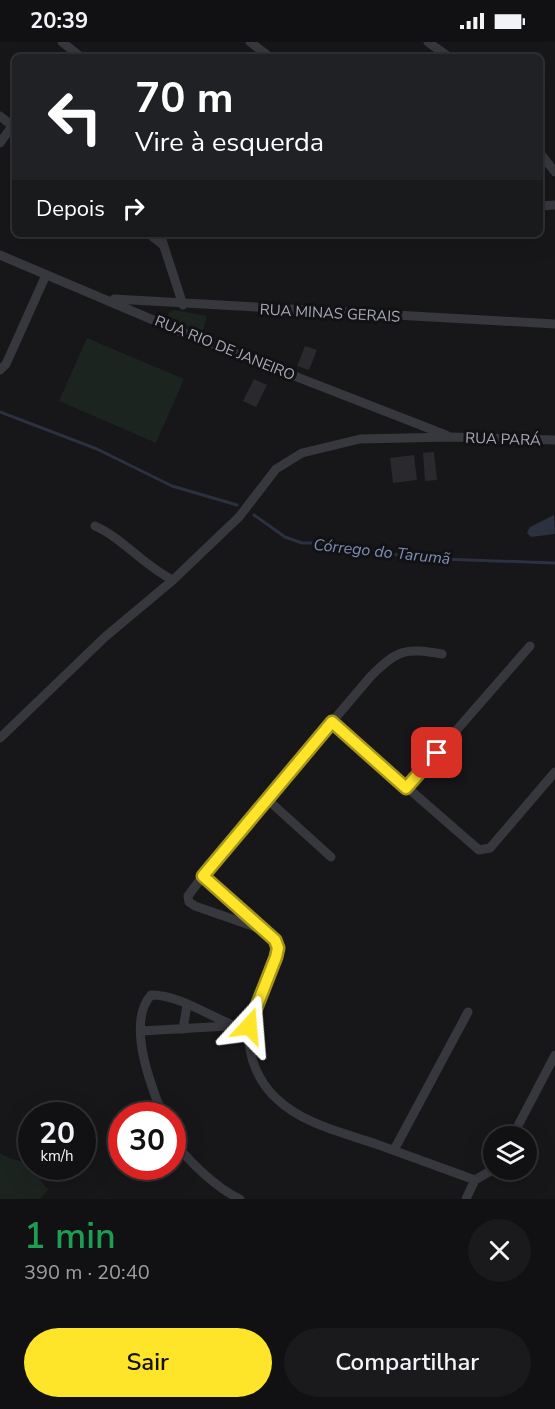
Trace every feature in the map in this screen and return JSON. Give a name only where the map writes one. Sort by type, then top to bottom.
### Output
[{"type":"street","points":[[62,42],[77,54]]},
{"type":"street","points":[[250,42],[266,54]]},
{"type":"street","points":[[428,42],[445,54]]},
{"type":"street","points":[[0,116],[12,125]]},
{"type":"street","points":[[0,143],[12,129]]},
{"type":"street","points":[[543,157],[555,172]]},
{"type":"street","points":[[154,237],[163,245]]},
{"type":"street","points":[[161,237],[183,305]]},
{"type":"street","name":"RUA RIO DE JANEIRO","points":[[0,255],[179,331],[451,437]]},
{"type":"street","points":[[0,370],[6,364],[46,274]]},
{"type":"street","name":"RUA MINAS GERAIS","points":[[105,299],[555,324]]},
{"type":"street","name":"RUA PARÁ","points":[[0,738],[105,637],[173,580],[239,517],[276,469],[302,453],[360,439],[451,437],[555,440]]},
{"type":"street","points":[[95,526],[112,535],[158,573],[173,580]]},
{"type":"street","points":[[406,788],[530,646]]},
{"type":"street","points":[[267,931],[230,920],[189,902],[188,896],[332,722],[389,658],[411,649],[442,654]]},
{"type":"street","points":[[332,722],[479,850],[490,848],[555,772]]},
{"type":"street","points":[[268,800],[331,857]]},
{"type":"street","points":[[203,876],[267,931],[275,940],[278,948],[251,1016],[249,1031],[250,1051],[256,1072],[277,1100],[295,1113],[322,1125],[475,1180]]},
{"type":"street","points":[[230,920],[237,905]]},
{"type":"street","points":[[158,1102],[141,1050],[142,1009],[151,995],[158,995],[187,1005],[231,1026],[249,1031]]},
{"type":"street","points":[[183,1029],[187,1005]]},
{"type":"street","points":[[394,1150],[468,1012]]},
{"type":"street","points":[[141,1031],[231,1026]]},
{"type":"street","points":[[518,1126],[555,1055]]},
{"type":"street","points":[[186,1152],[201,1170],[230,1194],[240,1199]]},
{"type":"street","points":[[466,1199],[475,1180],[483,1175]]},
{"type":"shaded area","points":[[174,310],[207,316],[203,331],[167,320],[169,312]]},
{"type":"shaded area","points":[[87,338],[184,379],[156,443],[59,401]]},
{"type":"shaded area","points":[[0,1153],[18,1160],[18,1180],[40,1180],[48,1190],[40,1199],[0,1199]]},
{"type":"water","points":[[554,515],[555,534],[531,537],[527,533],[530,527]]},
{"type":"building","points":[[305,346],[317,350],[309,370],[297,366]]},
{"type":"building","points":[[254,379],[267,385],[256,407],[243,401]]},
{"type":"building","points":[[434,452],[437,480],[425,481],[423,453]]},
{"type":"building","points":[[414,455],[417,480],[393,483],[390,458]]},
{"type":"waterway","name":"Córrego do Tarumã","points":[[0,412],[97,449],[172,486],[237,505]]},
{"type":"waterway","name":"Córrego do Tarumã","points":[[254,515],[285,537],[302,543],[331,543],[414,558],[555,563]]},
{"type":"route","points":[[249,1026],[278,948],[275,940],[267,931],[203,876],[332,722],[406,788],[437,753]]}]
